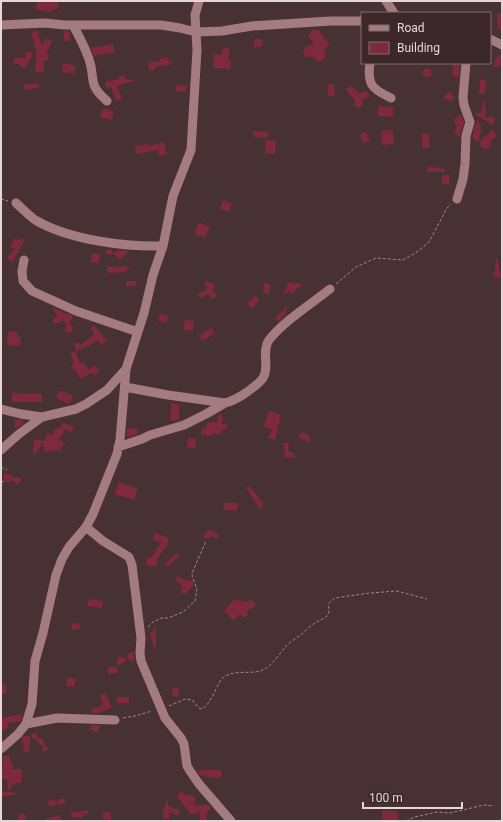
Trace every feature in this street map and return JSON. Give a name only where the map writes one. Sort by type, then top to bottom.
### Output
[{"type":"street","points":[[1,749],[18,734],[26,724],[32,704],[35,661],[56,575],[66,553],[86,527],[100,500],[118,447],[126,369],[138,332],[153,275],[163,246],[173,196],[188,159],[192,141],[194,84],[198,50],[195,15],[199,1]]},
{"type":"street","points":[[386,1],[393,12]]},
{"type":"street","points":[[1,25],[45,23],[73,25],[161,26],[180,28],[196,32],[222,31],[252,26],[331,21],[361,21]]},
{"type":"street","points":[[73,25],[90,62],[94,87],[107,101]]},
{"type":"street","points":[[491,40],[502,45]]},
{"type":"street","points":[[370,64],[370,82],[374,88],[391,98]]},
{"type":"street","points":[[457,199],[463,179],[466,136],[470,122],[463,97],[466,64]]},
{"type":"street","points":[[16,204],[36,221],[56,230],[96,240],[130,245],[163,246]]},
{"type":"street","points":[[24,260],[22,270],[23,281],[32,291],[82,313],[138,332]]},
{"type":"street","points":[[118,447],[184,424],[238,398],[259,383],[264,376],[266,347],[272,336],[330,289]]},
{"type":"street","points":[[1,409],[42,417],[76,409],[107,390],[126,369]]},
{"type":"street","points":[[125,388],[225,403]]},
{"type":"street","points":[[1,450],[42,417]]},
{"type":"street","points":[[86,527],[103,541],[129,557],[132,566],[141,643],[140,657],[165,718],[184,744],[187,766],[190,772],[231,821]]},
{"type":"street","points":[[26,724],[57,718],[115,720]]},
{"type":"path","points":[[330,289],[356,267],[376,258],[403,260],[416,252],[429,242],[447,208],[457,199]]},
{"type":"path","points":[[1,467],[7,470]]},
{"type":"path","points":[[139,633],[153,622],[183,612],[195,601],[197,589],[192,576],[194,566],[206,541]]},
{"type":"path","points":[[115,720],[162,710],[185,699],[192,700],[199,708],[202,709],[208,705],[215,694],[220,681],[224,677],[242,672],[260,671],[266,669],[294,639],[314,623],[327,616],[329,611],[329,603],[335,598],[397,591],[427,599]]},
{"type":"path","points":[[406,821],[415,817],[437,812],[450,813],[484,805],[494,806]]},
{"type":"building","points":[[37,1],[58,1],[58,9],[51,9],[52,11],[49,12],[36,9]]},
{"type":"building","points":[[502,13],[502,29],[498,29],[497,14]]},
{"type":"building","points":[[316,29],[320,31],[323,38],[328,41],[329,44],[325,49],[325,57],[321,61],[317,61],[313,57],[305,57],[303,52],[305,47],[314,44],[309,35],[312,30]]},
{"type":"building","points":[[37,30],[42,45],[46,38],[52,41],[46,54],[49,54],[48,61],[44,60],[44,73],[35,72],[36,52],[31,33]]},
{"type":"building","points":[[64,31],[69,31],[71,41],[64,41]]},
{"type":"building","points":[[254,39],[262,39],[263,46],[254,47]]},
{"type":"building","points":[[113,44],[115,52],[94,56],[91,48]]},
{"type":"building","points":[[223,47],[230,48],[228,60],[231,60],[230,69],[213,68],[214,54],[221,55]]},
{"type":"building","points":[[26,52],[34,52],[26,67],[23,68],[19,64],[14,64],[14,58],[26,58]]},
{"type":"building","points":[[499,55],[502,55],[502,66],[494,67],[495,59]]},
{"type":"building","points":[[168,57],[169,62],[172,62],[172,64],[155,67],[155,71],[149,70],[149,61],[160,62],[160,59]]},
{"type":"building","points":[[63,63],[76,66],[74,74],[62,72]]},
{"type":"building","points":[[453,64],[460,64],[459,77],[455,77],[452,74]]},
{"type":"building","points":[[425,69],[429,69],[431,73],[429,77],[425,77],[423,75],[423,71]]},
{"type":"building","points":[[124,75],[125,79],[136,80],[117,86],[122,98],[116,101],[111,87],[106,88],[105,82],[119,79],[118,77]]},
{"type":"building","points":[[480,80],[486,80],[485,94],[479,94]]},
{"type":"building","points":[[39,83],[39,88],[25,90],[24,85]]},
{"type":"building","points":[[328,84],[334,84],[335,96],[328,96]]},
{"type":"building","points":[[176,85],[187,86],[186,92],[175,91]]},
{"type":"building","points":[[351,85],[360,94],[364,91],[369,93],[369,97],[362,100],[363,105],[360,108],[354,105],[355,100],[346,90]]},
{"type":"building","points":[[449,92],[452,93],[454,97],[452,101],[449,101],[443,97]]},
{"type":"building","points":[[483,102],[485,102],[486,117],[493,117],[495,119],[492,125],[473,113],[481,113]]},
{"type":"building","points":[[378,106],[393,107],[393,117],[378,116]]},
{"type":"building","points":[[103,108],[114,111],[112,120],[100,117]]},
{"type":"building","points":[[459,115],[461,115],[464,122],[460,137],[454,132],[457,127],[454,121]]},
{"type":"building","points":[[479,120],[481,129],[479,142],[474,140],[473,134],[476,122]]},
{"type":"building","points":[[393,130],[394,144],[382,145],[381,131]]},
{"type":"building","points":[[492,130],[496,134],[496,137],[491,140],[491,145],[489,148],[484,149],[481,147],[480,141]]},
{"type":"building","points":[[253,131],[268,132],[268,138],[253,137]]},
{"type":"building","points":[[366,132],[370,140],[363,143],[360,135]]},
{"type":"building","points":[[422,134],[429,134],[430,148],[422,148]]},
{"type":"building","points":[[266,140],[276,141],[275,154],[265,154]]},
{"type":"building","points":[[164,142],[167,154],[159,156],[158,150],[136,154],[135,146],[147,144],[148,146]]},
{"type":"building","points":[[427,166],[445,169],[445,172],[427,172]]},
{"type":"building","points":[[442,175],[449,175],[449,184],[442,184]]},
{"type":"building","points":[[223,200],[232,203],[229,212],[220,209]]},
{"type":"building","points":[[199,222],[210,227],[205,238],[194,234]]},
{"type":"building","points":[[15,238],[20,241],[22,238],[25,240],[12,262],[7,258],[14,249],[10,246]]},
{"type":"building","points":[[107,250],[111,250],[114,253],[118,250],[128,252],[120,260],[114,254],[110,255],[105,253]]},
{"type":"building","points":[[92,253],[100,254],[99,263],[91,262]]},
{"type":"building","points":[[496,259],[498,259],[500,272],[502,272],[502,278],[494,277]]},
{"type":"building","points":[[131,266],[124,272],[107,273],[107,267]]},
{"type":"building","points":[[126,281],[136,281],[136,286],[126,286]]},
{"type":"building","points":[[207,281],[215,285],[212,289],[217,295],[213,299],[208,294],[202,298],[198,296],[199,293],[208,288],[204,285]]},
{"type":"building","points":[[289,282],[295,284],[299,283],[302,285],[295,290],[293,294],[290,291],[283,294]]},
{"type":"building","points":[[264,283],[270,284],[269,294],[263,293]]},
{"type":"building","points":[[255,296],[259,300],[252,309],[247,304]]},
{"type":"building","points":[[288,305],[285,313],[286,315],[279,321],[275,318]]},
{"type":"building","points":[[54,308],[63,312],[64,314],[66,313],[73,316],[69,325],[73,326],[72,333],[65,332],[66,324],[63,320],[57,324],[53,323],[53,320],[58,315],[54,311]]},
{"type":"building","points":[[160,314],[168,316],[167,323],[158,321]]},
{"type":"building","points":[[185,320],[194,321],[193,331],[183,330]]},
{"type":"building","points":[[93,324],[107,341],[101,345],[97,340],[88,347],[87,346],[76,351],[74,344],[78,342],[80,345],[95,334],[91,330]]},
{"type":"building","points":[[211,328],[215,333],[203,341],[199,336]]},
{"type":"building","points":[[8,331],[18,332],[17,337],[21,337],[20,346],[7,345]]},
{"type":"building","points":[[75,351],[80,363],[84,363],[89,370],[94,365],[99,371],[94,376],[90,371],[91,373],[80,379],[76,371],[71,368],[74,363],[70,353]]},
{"type":"building","points":[[60,390],[73,396],[69,404],[56,398]]},
{"type":"building","points":[[12,393],[42,394],[42,402],[12,402]]},
{"type":"building","points":[[171,403],[179,404],[179,420],[170,421]]},
{"type":"building","points":[[270,411],[281,415],[275,440],[268,437],[272,430],[264,427]]},
{"type":"building","points":[[220,414],[223,417],[221,424],[227,424],[227,429],[222,429],[220,435],[213,433],[212,436],[201,434],[202,429],[206,429],[207,422],[218,422],[217,417]]},
{"type":"building","points":[[15,419],[23,420],[23,424],[15,427]]},
{"type":"building","points":[[62,423],[74,426],[72,432],[64,429],[63,434],[59,439],[66,445],[62,447],[59,453],[57,450],[44,452],[43,443],[33,457],[34,439],[45,441],[47,434],[53,435],[55,429],[61,427]]},
{"type":"building","points":[[137,428],[138,434],[127,437],[127,429]]},
{"type":"building","points":[[300,433],[307,433],[310,437],[310,444],[306,440],[299,439]]},
{"type":"building","points":[[188,438],[196,439],[195,448],[187,447]]},
{"type":"building","points":[[285,442],[289,444],[288,451],[292,452],[295,458],[284,457],[284,451],[286,451],[283,444]]},
{"type":"building","points":[[4,474],[12,474],[11,477],[19,477],[21,479],[20,483],[16,484],[11,479],[11,482],[4,481]]},
{"type":"building","points":[[119,482],[138,489],[134,500],[114,494]]},
{"type":"building","points":[[249,486],[259,499],[263,501],[262,508],[260,509],[246,488]]},
{"type":"building","points":[[224,503],[238,503],[237,511],[223,510]]},
{"type":"building","points":[[207,529],[219,534],[217,539],[211,536],[207,539],[204,538],[204,534],[208,532]]},
{"type":"building","points":[[155,533],[169,538],[167,545],[158,558],[156,567],[146,565],[148,557],[151,558],[161,543],[153,540]]},
{"type":"building","points":[[176,553],[179,556],[168,567],[165,564]]},
{"type":"building","points":[[178,576],[186,581],[190,580],[193,582],[193,586],[186,594],[181,593],[183,586],[175,580]]},
{"type":"building","points":[[89,599],[103,601],[102,608],[87,606]]},
{"type":"building","points":[[234,599],[241,601],[243,600],[245,602],[253,600],[256,604],[253,608],[247,610],[248,614],[246,617],[239,614],[235,620],[232,620],[224,611]]},
{"type":"building","points":[[79,623],[80,629],[72,630],[71,624]]},
{"type":"building","points":[[156,627],[156,648],[154,648],[150,634]]},
{"type":"building","points":[[133,652],[135,660],[131,661],[127,658],[129,653]]},
{"type":"building","points":[[119,657],[127,658],[123,663],[117,665],[117,660]]},
{"type":"building","points":[[108,667],[117,667],[118,673],[108,674]]},
{"type":"building","points":[[67,678],[76,679],[74,687],[66,686]]},
{"type":"building","points":[[1,684],[7,685],[6,694],[1,694]]},
{"type":"building","points":[[173,687],[179,688],[178,697],[172,696]]},
{"type":"building","points":[[106,693],[112,708],[98,713],[92,713],[92,708],[101,707],[100,705],[103,704],[100,695]]},
{"type":"building","points":[[116,697],[129,697],[129,703],[117,703]]},
{"type":"building","points":[[23,714],[21,721],[8,723],[7,729],[1,730],[1,718]]},
{"type":"building","points":[[91,725],[99,725],[101,727],[96,733],[89,728]]},
{"type":"building","points":[[32,733],[37,733],[37,738],[43,739],[44,744],[48,748],[47,751],[43,751],[43,746],[32,737]]},
{"type":"building","points":[[24,736],[30,736],[30,750],[27,753],[23,751],[24,743],[22,743],[22,738]]},
{"type":"building","points":[[3,756],[10,756],[10,763],[14,765],[11,769],[22,769],[21,783],[14,783],[8,792],[7,779],[2,779]]},
{"type":"building","points":[[220,770],[222,776],[219,778],[207,777],[207,775],[201,776],[197,771]]},
{"type":"building","points":[[1,791],[17,793],[17,794],[1,797]]},
{"type":"building","points":[[181,792],[195,798],[194,805],[209,805],[211,808],[207,812],[206,821],[200,821],[200,811],[192,815],[178,798],[178,794]]},
{"type":"building","points":[[61,798],[64,799],[66,803],[60,805],[58,803],[52,807],[48,806],[48,802],[50,800],[52,799],[57,802]]},
{"type":"building","points":[[168,798],[168,806],[180,810],[178,816],[169,812],[169,819],[163,819],[163,811]]},
{"type":"building","points":[[88,810],[88,814],[81,818],[72,818],[71,814],[69,813]]},
{"type":"building","points":[[382,811],[397,811],[398,821],[382,821]]},
{"type":"building","points":[[104,812],[110,813],[112,821],[104,819],[102,816]]},
{"type":"building","points":[[20,814],[24,814],[26,818],[24,822],[20,822],[18,820],[18,816]]},
{"type":"building","points":[[60,815],[62,821],[45,821],[45,819]]}]
